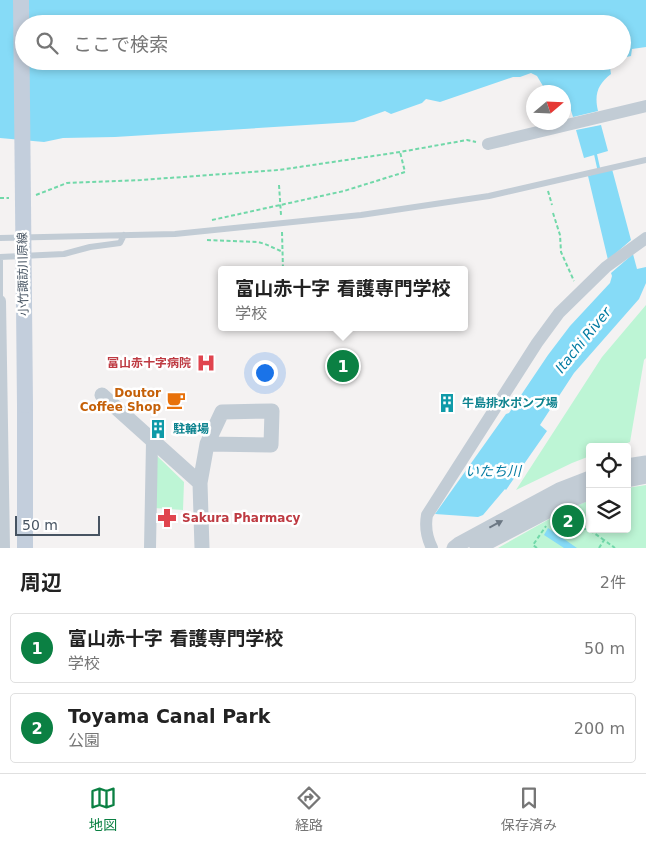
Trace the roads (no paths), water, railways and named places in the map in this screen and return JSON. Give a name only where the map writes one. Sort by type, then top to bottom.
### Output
[{"type":"main road","name":"小竹諏訪川原線","points":[[21,0],[21,15]]},
{"type":"main road","name":"小竹諏訪川原線","points":[[22,70],[26,548]]},
{"type":"street","points":[[488,144],[646,106]]},
{"type":"street","points":[[432,548],[429,542],[426,522],[427,515],[537,343],[559,313],[606,268],[646,238]]},
{"type":"street","points":[[0,301],[1,477],[4,548]]},
{"type":"street","points":[[102,395],[152,442],[200,483]]},
{"type":"street","points":[[150,548],[152,442]]},
{"type":"street","points":[[202,548],[200,483],[208,444]]},
{"type":"street","points":[[631,465],[646,463]]},
{"type":"street","points":[[631,479],[646,476]]},
{"type":"street","points":[[454,548],[559,490],[586,480]]},
{"type":"street","points":[[477,548],[559,505],[586,494]]},
{"type":"lane","points":[[0,238],[189,232],[361,215],[489,196],[646,160]]},
{"type":"lane","points":[[0,301],[0,257],[64,254],[90,247],[120,243],[124,235]]},
{"type":"water","points":[[0,0],[646,0],[646,47],[632,49],[631,56],[631,15],[15,15],[15,70],[610,70],[611,74],[598,90],[598,111],[573,117],[571,110],[571,85],[542,85],[537,76],[531,73],[520,77],[513,77],[440,102],[426,99],[422,103],[391,114],[385,111],[354,122],[115,137],[63,138],[44,142],[0,138]]},
{"type":"water","points":[[601,125],[608,151],[584,158],[576,130]]},
{"type":"water","points":[[612,169],[631,240],[608,260],[588,176]]},
{"type":"water","name":"いたち川","points":[[633,254],[637,269],[646,267],[646,283],[639,299],[574,373],[540,425],[547,431],[506,490],[483,515],[478,517],[435,514],[570,326],[610,283],[611,273]]},
{"type":"water","points":[[548,528],[577,548],[564,548],[544,535]]},
{"type":"waterway","points":[[595,152],[599,170]]},
{"type":"place","name":"富山赤十字病院","points":[[206,363]]},
{"type":"place","name":"富山赤十字 看護専門学校","points":[[343,366]]},
{"type":"place","name":"Doutor Coffee Shop","points":[[176,400]]},
{"type":"place","name":"牛島排水ポンプ場","points":[[447,403]]},
{"type":"place","name":"駐輪場","points":[[158,429]]},
{"type":"place","name":"Sakura Pharmacy","points":[[167,518]]},
{"type":"place","name":"Toyama Canal Park","points":[[568,521]]},
{"type":"water label","name":"Itachi River","points":[[583,340]]}]
